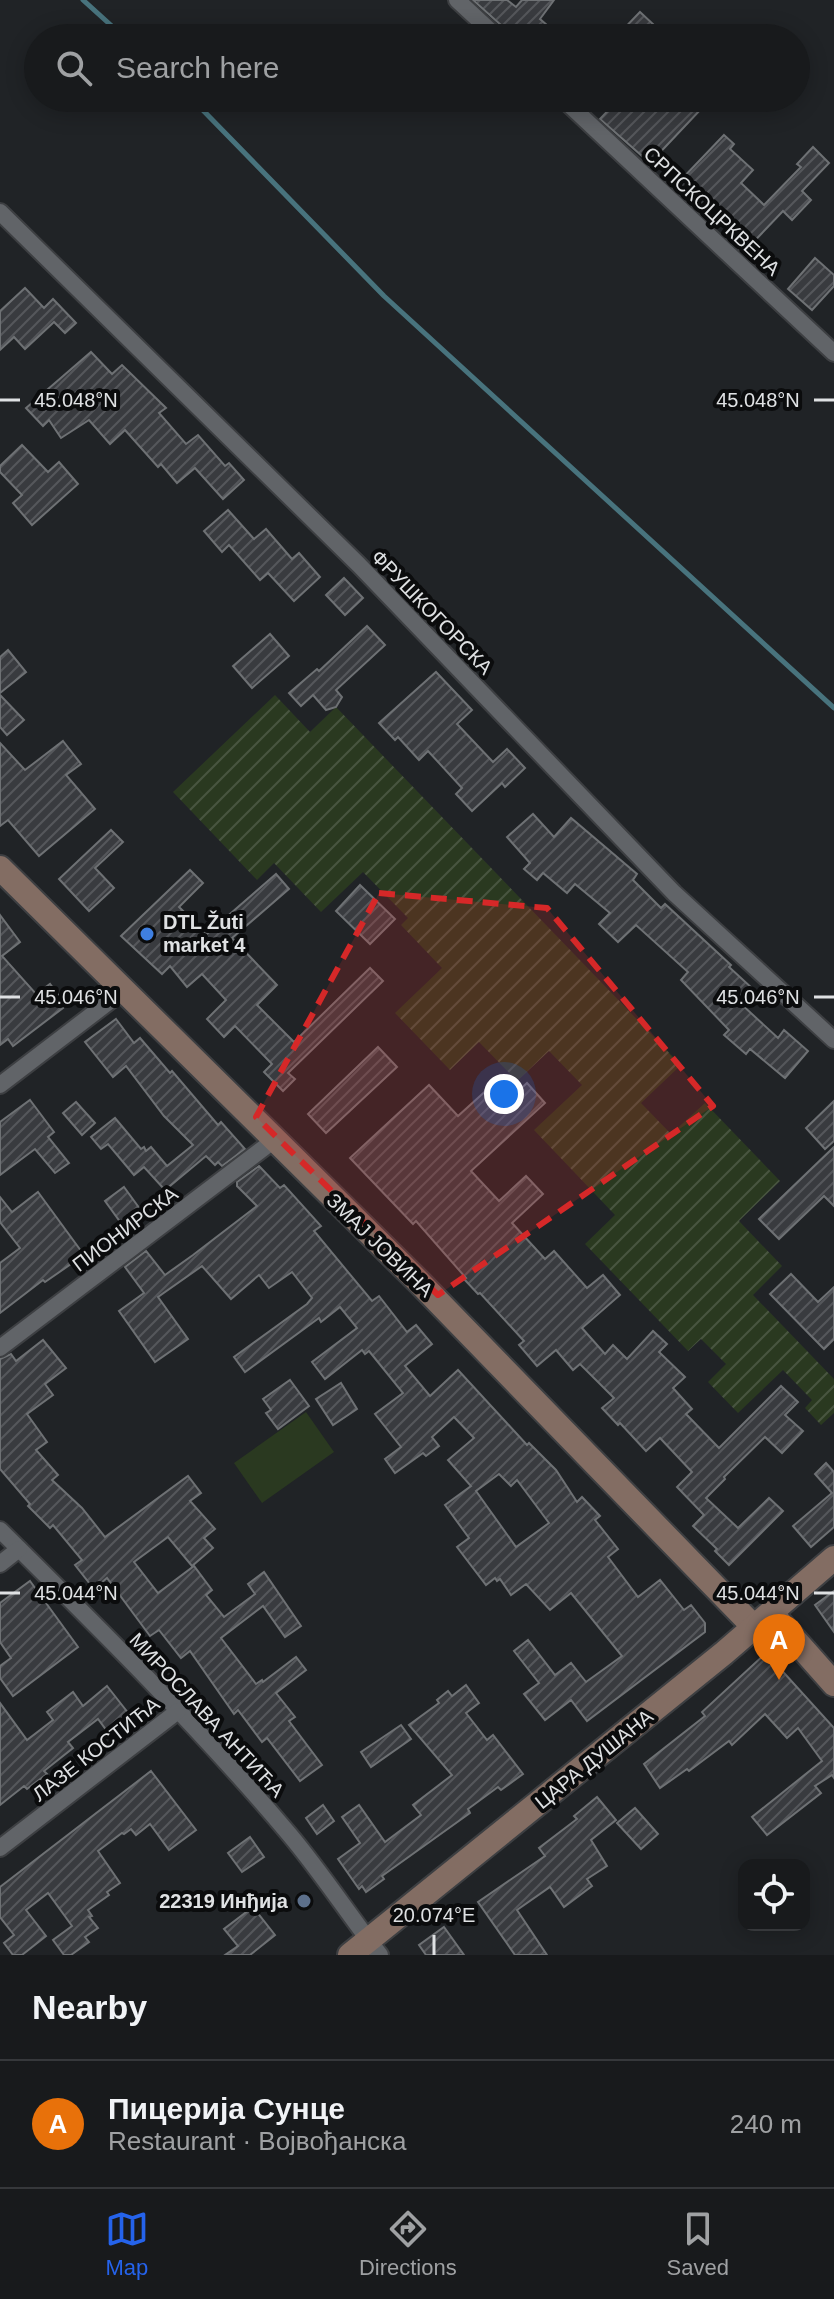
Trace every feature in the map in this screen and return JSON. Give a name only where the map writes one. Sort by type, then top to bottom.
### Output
[{"type":"street","points":[[457,0],[483,24]]},
{"type":"street","name":"СРПСКОЦРКВЕНА","points":[[577,112],[834,353]]},
{"type":"street","name":"ФРУШКОГОРСКА","points":[[0,212],[359,565],[674,893],[834,1040]]},
{"type":"street","name":"ЗМАЈ ЈОВИНА","points":[[0,868],[273,1141],[763,1620],[834,1684]]},
{"type":"street","points":[[0,1085],[123,991]]},
{"type":"street","name":"ПИОНИРСКА","points":[[0,1348],[273,1141]]},
{"type":"street","name":"МИРОСЛАВА АНТИЋА","points":[[0,1530],[178,1711],[289,1834],[366,1950]]},
{"type":"street","points":[[0,1564],[19,1549]]},
{"type":"street","name":"ЦАРА ДУШАНА","points":[[366,1950],[834,1558]]},
{"type":"street","name":"ЛАЗЕ КОСТИЋА","points":[[0,1848],[178,1711]]},
{"type":"highlighted area","points":[[379,893],[547,908],[713,1106],[438,1295],[256,1117]]},
{"type":"green space","points":[[275,695],[310,732],[336,707],[681,1065],[641,1103],[671,1134],[705,1103],[780,1181],[739,1221],[782,1266],[753,1295],[834,1379],[834,1413],[821,1425],[805,1408],[812,1400],[783,1370],[738,1413],[708,1382],[726,1364],[701,1339],[688,1351],[585,1244],[615,1215],[534,1130],[582,1085],[549,1051],[517,1081],[479,1042],[450,1070],[395,1013],[442,968],[401,925],[408,918],[363,872],[321,912],[274,863],[257,880],[173,792]]},
{"type":"green space","points":[[306,1412],[334,1452],[262,1503],[234,1463]]},
{"type":"building","points":[[473,0],[507,0],[516,7],[522,0],[554,0],[540,19],[546,24],[500,24]]},
{"type":"building","points":[[640,12],[653,24],[628,24]]},
{"type":"building","points":[[607,112],[698,112],[650,163],[600,119]]},
{"type":"building","points":[[724,135],[734,144],[730,149],[753,170],[741,183],[764,205],[801,167],[797,164],[813,147],[829,163],[802,191],[811,200],[792,220],[783,211],[743,253],[725,235],[729,231],[678,183]]},
{"type":"building","points":[[815,258],[834,275],[834,286],[812,310],[788,289]]},
{"type":"building","points":[[25,288],[44,308],[53,299],[76,323],[65,333],[54,322],[25,349],[14,337],[0,350],[0,311]]},
{"type":"building","points":[[91,352],[112,374],[122,365],[166,408],[159,413],[186,444],[198,435],[225,466],[229,463],[244,480],[223,499],[195,468],[177,483],[125,430],[110,444],[89,420],[61,438],[49,420],[43,426],[26,408]]},
{"type":"building","points":[[22,445],[48,472],[59,462],[78,484],[32,525],[13,503],[22,495],[0,472],[0,466]]},
{"type":"building","points":[[228,510],[254,539],[266,529],[292,559],[299,553],[320,577],[294,601],[268,573],[260,580],[229,545],[222,552],[204,531]]},
{"type":"building","points":[[344,578],[363,598],[345,615],[326,595]]},
{"type":"building","points":[[367,626],[385,645],[336,690],[342,697],[336,707],[326,710],[313,695],[301,706],[289,693],[317,669],[319,671]]},
{"type":"building","points":[[270,634],[289,656],[252,688],[233,666]]},
{"type":"building","points":[[8,650],[26,672],[0,693],[0,657]]},
{"type":"building","points":[[436,672],[472,710],[457,724],[493,762],[507,749],[525,768],[505,787],[502,783],[472,811],[456,794],[462,788],[428,751],[419,760],[398,737],[395,740],[379,723]]},
{"type":"building","points":[[0,695],[24,720],[7,735],[0,727]]},
{"type":"building","points":[[63,741],[81,764],[66,775],[95,809],[39,856],[8,820],[0,826],[0,743],[25,770]]},
{"type":"building","points":[[533,814],[554,837],[571,818],[637,874],[633,880],[661,908],[665,904],[731,965],[729,967],[753,989],[740,1003],[778,1038],[784,1030],[808,1051],[785,1078],[750,1049],[746,1054],[724,1035],[729,1030],[681,980],[688,972],[636,925],[618,942],[599,924],[610,913],[575,884],[567,893],[543,873],[537,880],[524,869],[530,863],[507,837]]},
{"type":"building","points":[[111,830],[123,842],[95,868],[114,888],[89,911],[59,879]]},
{"type":"building","points":[[190,870],[203,883],[179,907],[207,934],[276,874],[289,889],[232,938],[277,985],[257,1005],[294,1042],[370,968],[383,981],[288,1073],[295,1079],[283,1091],[264,1072],[272,1064],[235,1026],[224,1037],[207,1019],[226,1000],[202,974],[187,987],[170,966],[162,974],[121,936]]},
{"type":"building","points":[[360,885],[395,919],[370,944],[336,911]]},
{"type":"building","points":[[0,915],[20,942],[2,956],[36,994],[50,984],[63,1001],[60,1003],[63,1008],[13,1046],[8,1039],[0,1045]]},
{"type":"building","points":[[116,1019],[134,1043],[140,1038],[218,1125],[221,1122],[245,1149],[222,1166],[218,1162],[215,1165],[206,1156],[165,1190],[144,1167],[134,1175],[108,1144],[101,1149],[91,1137],[115,1118],[141,1149],[144,1147],[146,1151],[151,1147],[167,1166],[193,1145],[164,1116],[126,1066],[113,1077],[85,1042]]},
{"type":"building","points":[[378,1047],[397,1067],[326,1133],[308,1114]]},
{"type":"building","points":[[500,1078],[515,1094],[527,1083],[545,1103],[471,1171],[499,1201],[526,1176],[543,1194],[512,1223],[545,1259],[554,1251],[587,1288],[603,1275],[620,1295],[582,1328],[605,1354],[613,1345],[627,1359],[653,1331],[667,1344],[659,1352],[685,1377],[673,1388],[692,1409],[686,1414],[719,1448],[781,1386],[798,1402],[785,1415],[803,1431],[782,1453],[765,1437],[706,1498],[738,1528],[769,1498],[783,1511],[729,1565],[693,1526],[704,1515],[677,1487],[692,1472],[660,1438],[646,1451],[620,1423],[618,1425],[602,1408],[614,1398],[580,1364],[573,1370],[556,1350],[537,1366],[519,1345],[524,1341],[464,1279],[416,1221],[413,1224],[350,1158],[429,1085],[458,1116]]},
{"type":"building","points":[[30,1100],[54,1132],[48,1137],[69,1163],[55,1173],[35,1149],[0,1175],[0,1122]]},
{"type":"building","points":[[834,1101],[834,1141],[825,1149],[806,1128]]},
{"type":"building","points":[[76,1102],[95,1123],[82,1135],[63,1113]]},
{"type":"building","points":[[834,1147],[834,1206],[824,1196],[779,1239],[759,1219]]},
{"type":"building","points":[[259,1166],[280,1188],[284,1185],[321,1226],[314,1231],[372,1301],[379,1296],[407,1332],[416,1325],[432,1344],[405,1366],[430,1396],[458,1370],[527,1445],[529,1443],[556,1470],[577,1502],[582,1497],[600,1516],[595,1520],[618,1549],[608,1557],[638,1597],[660,1580],[684,1610],[691,1605],[705,1623],[705,1632],[587,1721],[571,1700],[545,1720],[524,1694],[539,1683],[514,1651],[528,1640],[555,1675],[571,1663],[586,1682],[622,1656],[571,1593],[550,1610],[526,1584],[511,1595],[500,1579],[497,1581],[495,1578],[486,1585],[457,1547],[469,1538],[445,1505],[471,1486],[448,1460],[474,1438],[454,1417],[432,1437],[439,1446],[426,1456],[423,1453],[395,1473],[385,1459],[401,1447],[375,1414],[403,1393],[369,1351],[365,1354],[362,1350],[325,1379],[312,1362],[357,1328],[340,1307],[321,1322],[319,1318],[245,1372],[234,1357],[312,1298],[292,1272],[269,1288],[259,1275],[231,1299],[202,1266],[158,1297],[188,1339],[155,1362],[119,1311],[144,1293],[125,1267],[146,1251],[165,1275],[193,1255],[257,1206],[237,1186],[237,1182]],"holes":[[[499,1474],[511,1486],[517,1480],[549,1523],[516,1547],[476,1491]]]},
{"type":"building","points":[[124,1187],[140,1209],[121,1223],[105,1201]]},
{"type":"building","points":[[38,1192],[84,1255],[45,1282],[43,1280],[0,1313],[0,1263],[20,1248],[0,1222],[0,1197],[12,1212]]},
{"type":"building","points":[[791,1274],[818,1302],[834,1287],[834,1339],[824,1349],[770,1294]]},
{"type":"building","points":[[43,1340],[66,1368],[45,1384],[53,1395],[27,1414],[47,1442],[36,1450],[58,1475],[52,1480],[82,1508],[105,1537],[188,1476],[201,1493],[190,1501],[215,1529],[204,1538],[213,1548],[192,1566],[168,1537],[134,1562],[158,1593],[194,1566],[212,1590],[206,1595],[224,1617],[255,1594],[248,1584],[264,1572],[301,1626],[285,1637],[263,1606],[221,1638],[256,1684],[296,1657],[306,1670],[276,1693],[295,1717],[289,1721],[322,1765],[300,1781],[267,1738],[262,1742],[238,1710],[234,1714],[190,1651],[181,1658],[159,1630],[150,1636],[107,1578],[94,1589],[75,1565],[82,1560],[53,1525],[50,1528],[28,1506],[30,1504],[0,1469],[0,1359],[11,1354],[16,1361]]},
{"type":"building","points":[[290,1380],[309,1406],[278,1429],[266,1413],[271,1410],[263,1399]]},
{"type":"building","points":[[341,1383],[357,1409],[333,1425],[316,1399]]},
{"type":"building","points":[[826,1463],[834,1472],[834,1527],[811,1547],[793,1526],[832,1493],[815,1474]]},
{"type":"building","points":[[30,1581],[78,1647],[13,1696],[0,1678],[0,1666],[11,1658],[0,1642],[0,1603]]},
{"type":"building","points":[[834,1591],[834,1632],[815,1605]]},
{"type":"building","points":[[766,1653],[834,1728],[834,1778],[832,1775],[815,1786],[821,1793],[767,1835],[752,1817],[822,1761],[798,1728],[787,1738],[765,1714],[732,1745],[729,1741],[660,1788],[644,1764],[705,1716],[702,1712]]},
{"type":"building","points":[[466,1685],[479,1703],[466,1713],[487,1740],[493,1735],[523,1774],[501,1790],[498,1787],[468,1809],[470,1813],[382,1876],[384,1879],[366,1892],[362,1886],[359,1889],[338,1859],[360,1843],[342,1817],[359,1805],[385,1842],[421,1815],[413,1805],[452,1775],[409,1725],[439,1703],[437,1700],[448,1691],[452,1696]]},
{"type":"building","points":[[107,1686],[129,1714],[107,1731],[98,1719],[68,1742],[73,1748],[44,1771],[47,1774],[27,1789],[24,1786],[0,1805],[0,1703],[27,1740],[53,1720],[47,1712],[73,1692],[83,1706]]},
{"type":"building","points":[[401,1725],[411,1739],[371,1767],[361,1752]]},
{"type":"building","points":[[151,1771],[196,1830],[169,1850],[150,1824],[136,1835],[131,1829],[122,1833],[98,1851],[120,1883],[88,1910],[92,1916],[89,1917],[98,1928],[85,1937],[89,1942],[71,1955],[64,1955],[53,1940],[72,1926],[48,1893],[26,1910],[46,1936],[22,1955],[13,1955],[4,1943],[14,1935],[0,1917],[0,1887]]},
{"type":"building","points":[[597,1797],[616,1820],[591,1840],[607,1866],[587,1879],[592,1886],[564,1907],[550,1887],[517,1910],[547,1955],[515,1955],[478,1902],[545,1856],[539,1848],[577,1819],[574,1816]]},
{"type":"building","points":[[323,1805],[334,1821],[317,1834],[306,1818]]},
{"type":"building","points":[[635,1808],[658,1834],[641,1849],[617,1823]]},
{"type":"building","points":[[250,1837],[264,1857],[242,1872],[228,1853]]},
{"type":"building","points":[[253,1907],[275,1935],[250,1955],[225,1955],[238,1946],[224,1929]]},
{"type":"building","points":[[444,1927],[464,1955],[426,1955],[419,1945]]},
{"type":"waterway","points":[[83,0],[110,24]]},
{"type":"waterway","points":[[205,112],[384,296],[834,708]]},
{"type":"place","name":"DTL Žuti market 4","points":[[147,934]]},
{"type":"place","name":"Пицерија Сунце","points":[[779,1680]]},
{"type":"place","name":"22319 Инђија","points":[[304,1901]]}]
